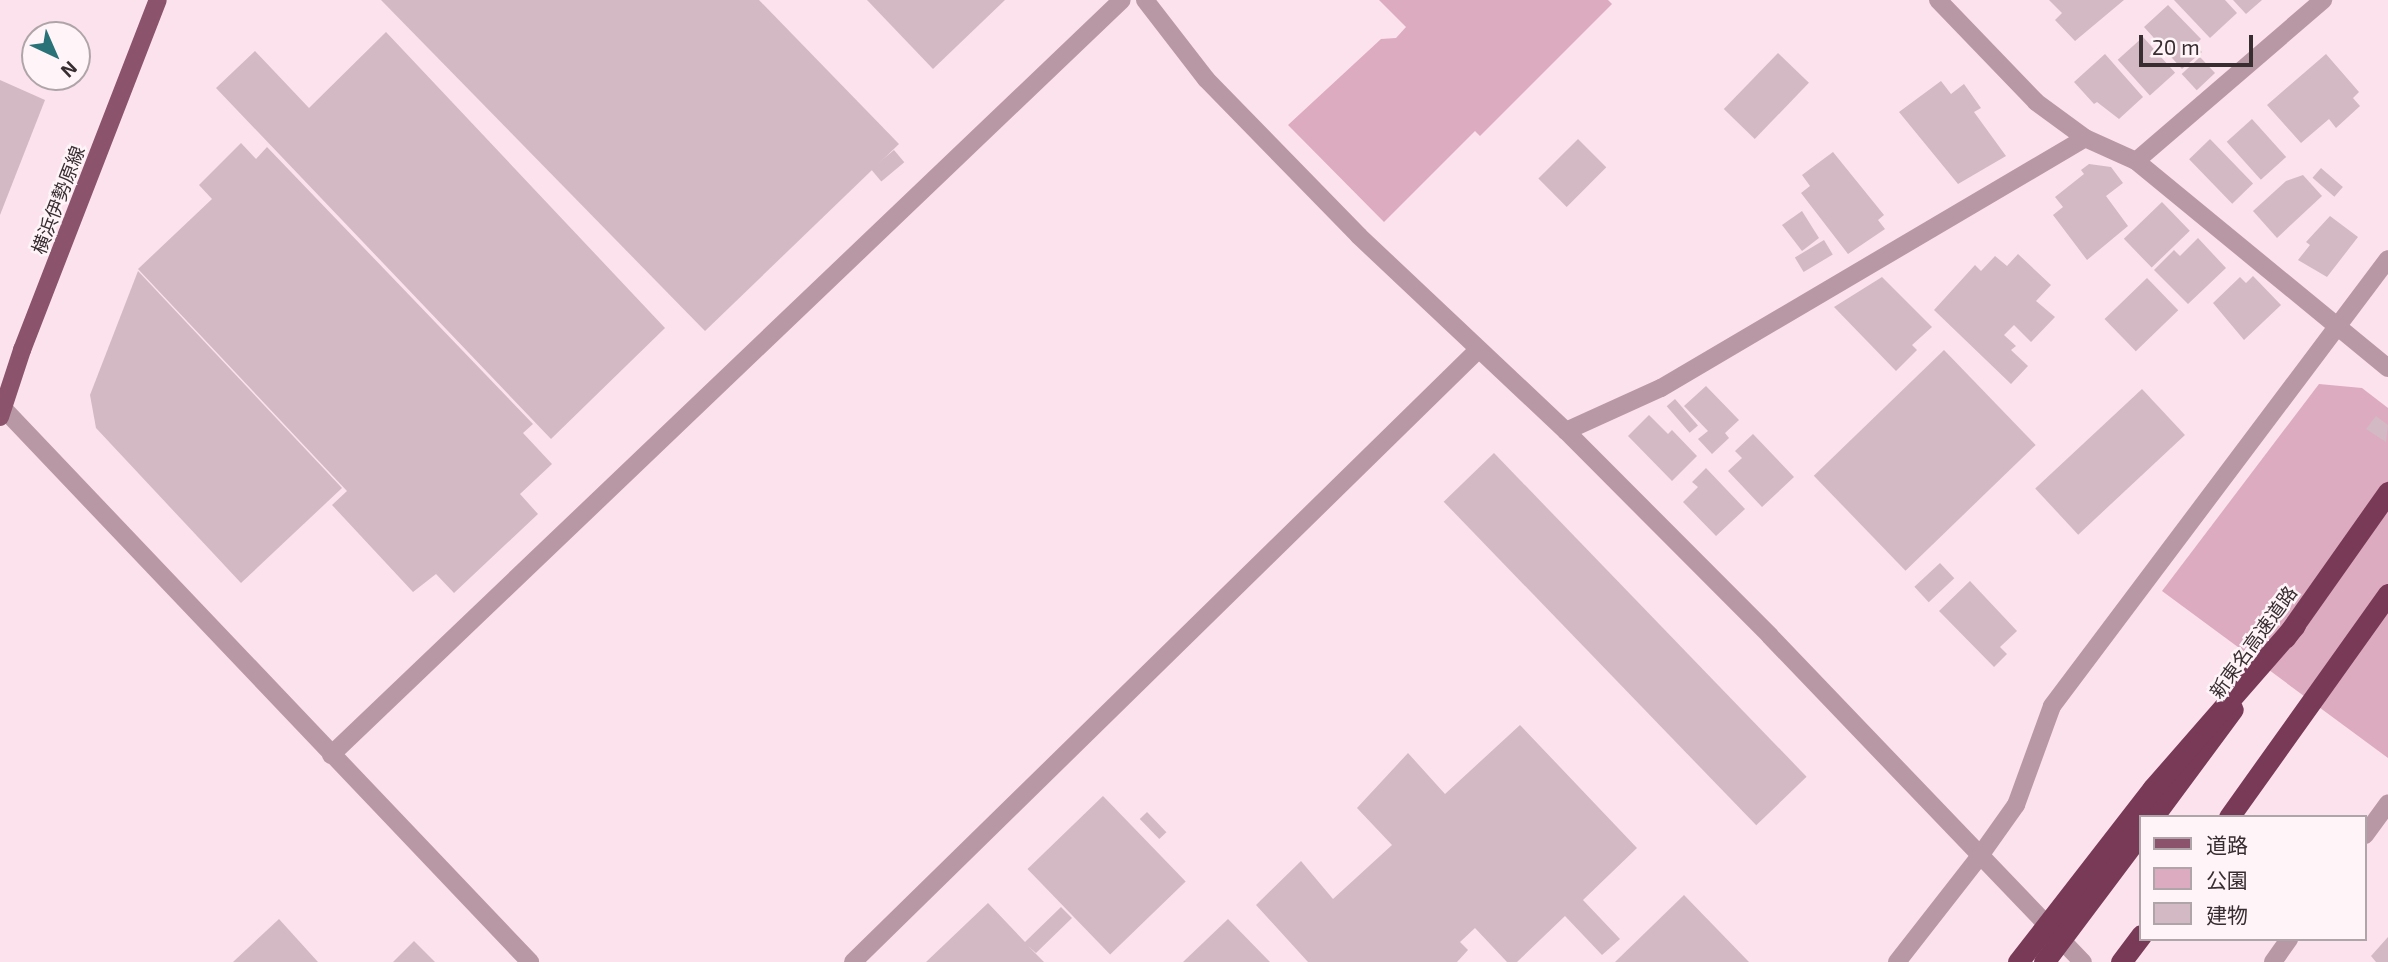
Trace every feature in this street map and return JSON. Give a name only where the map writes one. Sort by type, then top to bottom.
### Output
[{"type":"highway","name":"新東名高速道路","points":[[2154,815],[2295,625],[2388,492]]},
{"type":"highway","points":[[2230,815],[2388,594]]},
{"type":"highway","points":[[2018,962],[2153,788],[2295,625]]},
{"type":"highway","points":[[2044,962],[2140,834]]},
{"type":"highway","points":[[2121,962],[2140,935]]},
{"type":"main road","name":"横浜伊勢原線","points":[[1,410],[158,0]]},
{"type":"street","points":[[331,755],[1122,0]]},
{"type":"street","points":[[1144,0],[1206,79],[1478,350],[1566,431],[1770,636],[1979,857],[2083,962]]},
{"type":"street","points":[[1938,0],[2036,102],[2085,138],[2136,161],[2388,368]]},
{"type":"street","points":[[2136,161],[2323,0]]},
{"type":"street","points":[[1566,431],[1661,388],[2085,138]]},
{"type":"street","points":[[1897,962],[2016,805],[2052,706],[2340,329],[2388,259]]},
{"type":"street","points":[[853,962],[1478,350]]},
{"type":"street","points":[[1,410],[530,962]]},
{"type":"street","points":[[2367,832],[2388,803]]},
{"type":"street","points":[[2273,962],[2288,941]]},
{"type":"green space","points":[[1379,0],[1608,0],[1612,4],[1480,136],[1475,131],[1384,222],[1288,125],[1381,39],[1396,38],[1406,27]]},
{"type":"green space","points":[[2319,384],[2362,388],[2388,408],[2388,758],[2162,591]]},
{"type":"building","points":[[381,0],[759,0],[899,144],[705,331]]},
{"type":"building","points":[[867,0],[1005,0],[933,69]]},
{"type":"building","points":[[2049,0],[2124,0],[2075,41],[2055,20],[2062,13]]},
{"type":"building","points":[[2174,0],[2225,0],[2237,13],[2210,38]]},
{"type":"building","points":[[2233,0],[2262,0],[2246,14]]},
{"type":"building","points":[[2168,5],[2201,39],[2195,45],[2202,52],[2182,69],[2144,27]]},
{"type":"building","points":[[386,32],[665,328],[551,439],[216,88],[255,51],[309,108]]},
{"type":"building","points":[[2143,37],[2175,73],[2150,95],[2118,60]]},
{"type":"building","points":[[1778,53],[1809,83],[1755,139],[1724,109]]},
{"type":"building","points":[[2105,54],[2143,97],[2119,119],[2097,102],[2094,104],[2074,82]]},
{"type":"building","points":[[2326,54],[2359,92],[2353,98],[2360,106],[2336,128],[2329,119],[2301,143],[2267,105]]},
{"type":"building","points":[[2200,57],[2215,73],[2197,90],[2182,74]]},
{"type":"building","points":[[0,80],[45,100],[0,215]]},
{"type":"building","points":[[1941,81],[1951,94],[1964,84],[1981,108],[1974,112],[2006,156],[1958,184],[1899,112]]},
{"type":"building","points":[[2252,119],[2286,157],[2261,180],[2227,142]]},
{"type":"building","points":[[1578,139],[1606,167],[1567,207],[1538,179]]},
{"type":"building","points":[[2210,139],[2253,184],[2232,204],[2189,159]]},
{"type":"building","points":[[241,143],[256,159],[267,147],[533,424],[523,433],[552,464],[520,494],[538,514],[454,593],[436,574],[413,592],[332,505],[347,491],[138,269],[212,199],[199,185]]},
{"type":"building","points":[[894,150],[904,162],[881,182],[871,169]]},
{"type":"building","points":[[1833,152],[1884,215],[1878,220],[1885,229],[1848,254],[1801,193],[1810,186],[1802,175]]},
{"type":"building","points":[[2089,164],[2111,167],[2123,183],[2106,196],[2128,226],[2087,260],[2053,215],[2063,207],[2055,197],[2084,174],[2081,170]]},
{"type":"building","points":[[2321,168],[2343,187],[2334,197],[2312,178]]},
{"type":"building","points":[[2303,175],[2322,196],[2277,238],[2253,211],[2286,181]]},
{"type":"building","points":[[2162,202],[2190,231],[2152,268],[2124,239]]},
{"type":"building","points":[[1802,211],[1819,238],[1802,251],[1782,225]]},
{"type":"building","points":[[2330,216],[2358,237],[2327,277],[2298,260],[2310,245],[2306,242]]},
{"type":"building","points":[[2198,238],[2226,268],[2188,304],[2154,270],[2174,250],[2180,256]]},
{"type":"building","points":[[1824,240],[1833,255],[1804,272],[1795,258]]},
{"type":"building","points":[[2018,254],[2051,285],[2036,301],[2055,317],[2031,342],[2014,325],[2004,335],[2016,346],[2011,350],[2028,366],[2011,384],[1934,310],[1975,265],[1981,271],[1995,256],[2007,266]]},
{"type":"building","points":[[138,271],[342,488],[241,583],[96,428],[90,395]]},
{"type":"building","points":[[2253,276],[2281,305],[2244,340],[2213,303],[2240,277],[2246,283]]},
{"type":"building","points":[[1882,277],[1932,327],[1912,345],[1917,350],[1896,371],[1834,307]]},
{"type":"building","points":[[2147,278],[2178,310],[2136,351],[2105,319]]},
{"type":"building","points":[[1944,350],[2036,445],[1905,571],[1814,476]]},
{"type":"building","points":[[1706,386],[1739,420],[1725,433],[1729,438],[1712,454],[1698,439],[1708,431],[1684,406]]},
{"type":"building","points":[[2142,389],[2185,435],[2078,535],[2035,489]]},
{"type":"building","points":[[1675,399],[1698,425],[1690,433],[1667,406]]},
{"type":"building","points":[[1649,415],[1668,434],[1672,430],[1697,456],[1672,481],[1628,436]]},
{"type":"building","points":[[2376,416],[2388,425],[2386,442],[2366,429]]},
{"type":"building","points":[[1753,434],[1794,477],[1762,507],[1728,471],[1742,458],[1735,451]]},
{"type":"building","points":[[1494,453],[1807,777],[1756,825],[1444,502]]},
{"type":"building","points":[[1706,468],[1745,509],[1716,536],[1683,502],[1698,487],[1692,482]]},
{"type":"building","points":[[1940,563],[1954,578],[1929,602],[1914,587]]},
{"type":"building","points":[[1970,581],[2017,631],[2000,647],[2007,654],[1994,667],[1939,611]]},
{"type":"building","points":[[1520,725],[1637,848],[1583,900],[1620,939],[1602,955],[1565,916],[1517,962],[1507,962],[1475,928],[1460,942],[1468,950],[1457,962],[1308,962],[1256,905],[1301,861],[1333,899],[1392,845],[1357,808],[1408,753],[1445,794]]},
{"type":"building","points":[[1103,796],[1186,882],[1110,955],[1027,869]]},
{"type":"building","points":[[1147,812],[1166,832],[1159,839],[1140,819]]},
{"type":"building","points":[[1684,895],[1749,962],[1615,962]]},
{"type":"building","points":[[988,903],[1025,942],[1061,907],[1072,918],[1036,953],[1028,946],[1044,962],[926,962]]},
{"type":"building","points":[[279,919],[318,962],[233,962]]},
{"type":"building","points":[[1228,919],[1270,962],[1183,962]]},
{"type":"building","points":[[2388,937],[2388,962],[2376,962],[2371,956]]},
{"type":"building","points":[[414,941],[435,962],[393,962]]}]
